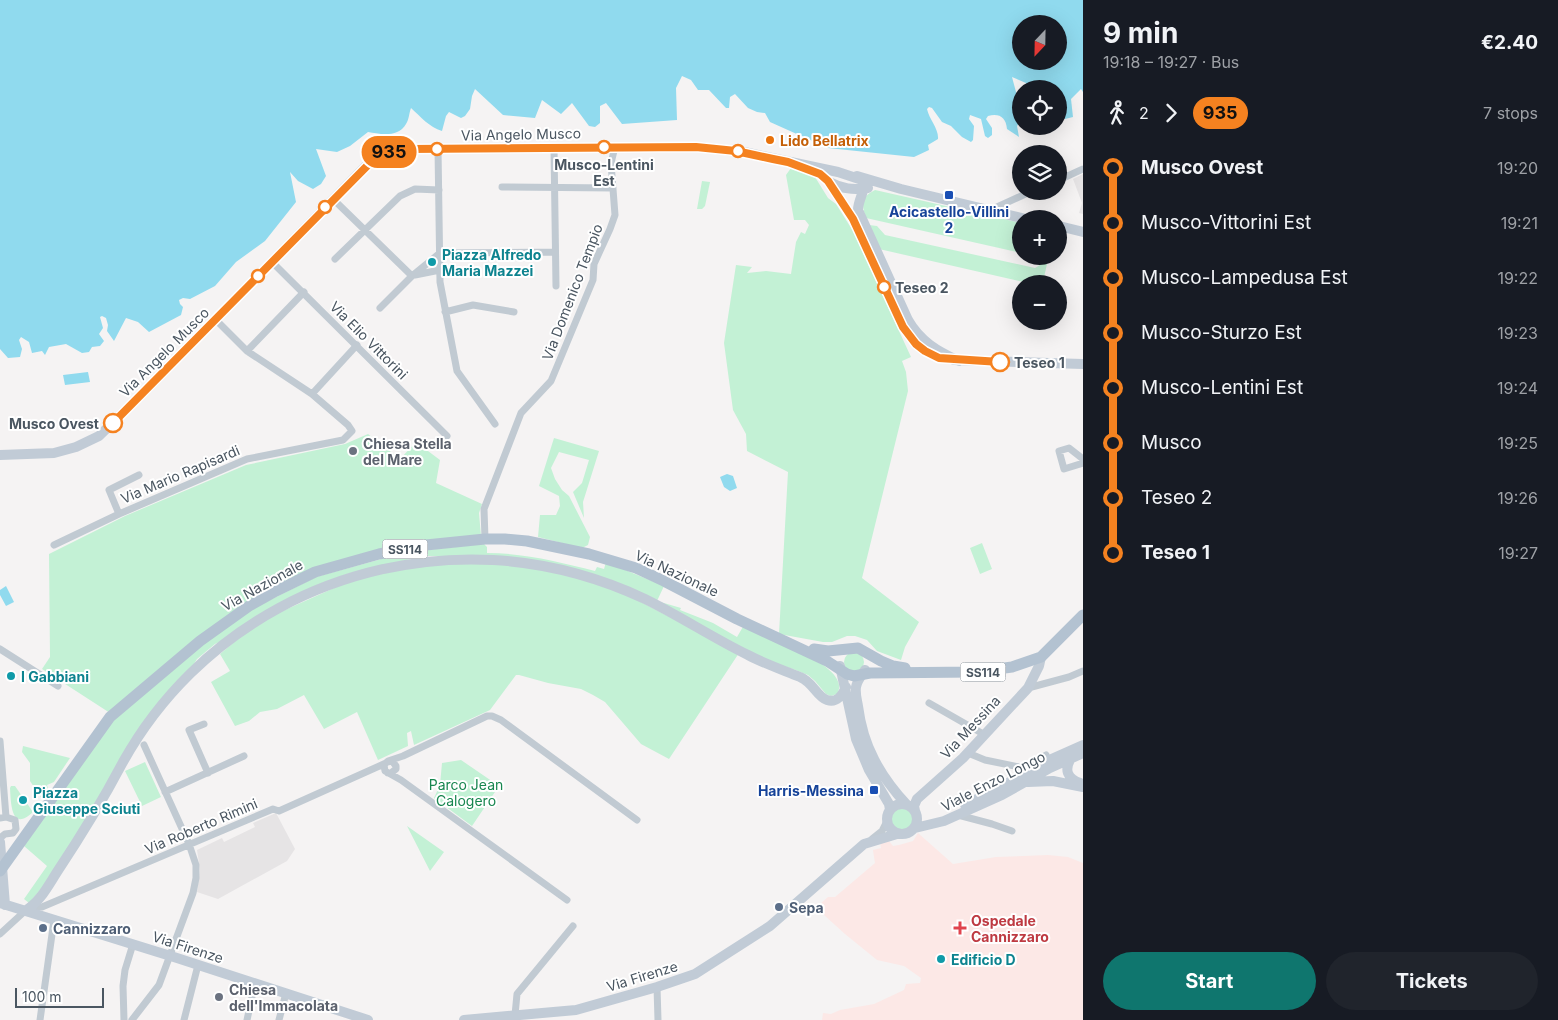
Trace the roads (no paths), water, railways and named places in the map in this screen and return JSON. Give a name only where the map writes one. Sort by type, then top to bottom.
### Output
[{"type":"main road","name":"Via Angelo Musco","points":[[0,455],[54,453],[76,447],[99,436],[216,320],[333,199],[380,154],[392,151],[438,149],[696,147],[744,152],[788,162]]},
{"type":"main road","points":[[788,162],[848,175],[863,181],[868,188]]},
{"type":"main road","points":[[788,162],[812,170],[843,188],[901,189]]},
{"type":"main road","points":[[828,181],[833,174],[859,176],[901,189],[1012,216]]},
{"type":"main road","points":[[828,181],[853,219],[895,310],[910,337],[925,351],[939,358],[959,361],[1083,364]]},
{"type":"main road","points":[[868,188],[858,206],[873,245],[912,328],[925,342],[959,361]]},
{"type":"main road","points":[[1067,228],[1083,232]]},
{"type":"main road","name":"Via Nazionale","points":[[1,870],[110,717],[226,622],[276,590],[315,572],[380,554],[485,539],[527,541],[590,554],[621,563],[664,581],[778,638],[818,653],[843,675]]},
{"type":"main road","points":[[34,910],[40,897],[69,855],[135,741],[159,708],[186,678],[222,645],[258,620],[298,598],[353,576],[408,563],[442,560],[496,560],[558,569],[608,584],[645,599],[749,656],[807,680],[823,698],[830,700],[838,699],[843,694],[841,655],[849,648]]},
{"type":"main road","name":"Via Messina","points":[[913,810],[917,799],[968,753],[1028,688],[1039,666],[1041,657],[1083,615]]},
{"type":"main road","points":[[818,653],[855,642],[865,646],[881,661]]},
{"type":"main road","points":[[818,653],[858,648],[893,666],[936,672]]},
{"type":"main road","points":[[862,650],[868,661],[856,690],[863,733],[870,753],[884,778],[913,810],[917,822],[915,828],[907,834],[897,834],[864,844]]},
{"type":"main road","name":"SS114","points":[[936,672],[994,670],[1029,662],[1041,657]]},
{"type":"main road","points":[[858,702],[861,686],[868,678],[899,672]]},
{"type":"main road","points":[[843,675],[936,672]]},
{"type":"main road","points":[[843,675],[856,739],[866,763],[889,804],[890,810],[887,821],[889,827],[897,834]]},
{"type":"main road","name":"Viale Enzo Longo","points":[[913,810],[928,818],[944,814],[1083,745]]},
{"type":"main road","name":"Viale Enzo Longo","points":[[915,828],[944,821],[979,806],[1083,753]]},
{"type":"main road","points":[[1071,758],[1067,773],[1073,780],[1083,786]]},
{"type":"main road","points":[[1024,782],[1053,781],[1083,786]]},
{"type":"main road","points":[[890,810],[896,805],[913,810]]},
{"type":"main road","points":[[0,842],[3,904]]},
{"type":"main road","name":"Via Firenze","points":[[464,1020],[576,1010],[658,987],[695,974],[770,926],[864,844]]},
{"type":"main road","name":"Via Firenze","points":[[3,904],[34,910],[54,920],[368,1020]]},
{"type":"street","points":[[502,187],[613,188],[612,147]]},
{"type":"street","points":[[554,148],[556,286]]},
{"type":"street","points":[[438,149],[440,270],[445,312],[457,371],[494,424]]},
{"type":"street","points":[[1067,176],[1083,169]]},
{"type":"street","name":"Via Domenico Tempio","points":[[485,539],[484,509],[521,413],[551,381],[593,280],[594,264],[615,215],[613,188]]},
{"type":"street","points":[[335,259],[400,196],[415,189],[439,190]]},
{"type":"street","points":[[333,199],[412,276]]},
{"type":"street","points":[[996,212],[997,207],[1012,200]]},
{"type":"street","points":[[380,308],[412,276],[440,253],[555,252]]},
{"type":"street","name":"Via Elio Vittorini","points":[[272,262],[447,436]]},
{"type":"street","points":[[412,276],[440,270]]},
{"type":"street","points":[[248,350],[304,292]]},
{"type":"street","points":[[445,312],[473,305],[514,312]]},
{"type":"street","name":"Via Mario Rapisardi","points":[[54,545],[119,514],[247,459],[343,440],[350,435],[352,431],[348,425],[312,394],[248,350],[216,320]]},
{"type":"street","points":[[312,394],[356,345]]},
{"type":"street","points":[[1068,448],[1083,461],[1064,469],[1059,451],[1068,448]]},
{"type":"street","points":[[119,514],[108,490],[139,475]]},
{"type":"street","points":[[0,649],[58,686]]},
{"type":"street","points":[[1028,688],[1069,678],[1083,671]]},
{"type":"street","points":[[929,703],[985,735]]},
{"type":"street","points":[[370,770],[391,773],[403,756],[487,716],[492,716],[501,720],[637,820]]},
{"type":"street","points":[[204,724],[189,730],[208,772]]},
{"type":"street","points":[[0,741],[3,818],[15,820],[16,829],[13,833],[5,834],[0,838]]},
{"type":"street","points":[[132,1020],[159,985],[196,878],[196,866],[189,844],[144,745]]},
{"type":"street","points":[[968,753],[985,760],[1019,767],[1024,767],[1046,755]]},
{"type":"street","points":[[165,792],[244,756]]},
{"type":"street","name":"Via Roberto Rimini","points":[[0,934],[34,910],[273,809],[279,811],[403,756]]},
{"type":"street","points":[[401,780],[392,761],[387,762],[384,768],[387,772],[401,780],[567,900]]},
{"type":"street","points":[[979,806],[979,814],[992,824]]},
{"type":"street","points":[[957,815],[1012,831]]},
{"type":"street","points":[[864,844],[882,831],[887,821]]},
{"type":"street","points":[[40,1020],[54,920]]},
{"type":"street","points":[[515,1015],[517,994],[573,926]]},
{"type":"street","points":[[124,1020],[123,986],[125,970],[133,944]]},
{"type":"street","points":[[184,1020],[198,965]]},
{"type":"street","points":[[247,1020],[255,983]]},
{"type":"street","points":[[658,987],[658,1020]]},
{"type":"street","points":[[279,1020],[286,993]]},
{"type":"water","points":[[0,0],[1083,0],[1083,92],[1081,89],[1071,99],[1073,117],[1067,118],[1067,80],[1019,80],[1012,77],[1012,132],[1007,129],[1005,121],[1001,117],[995,115],[988,116],[986,119],[992,128],[992,135],[988,138],[985,136],[981,119],[970,115],[969,119],[974,126],[973,140],[971,142],[962,137],[951,126],[942,122],[932,108],[929,107],[927,109],[938,139],[928,145],[929,150],[914,157],[828,148],[770,122],[765,113],[748,108],[735,94],[730,97],[729,108],[726,108],[709,90],[698,90],[691,80],[682,76],[676,88],[677,120],[622,124],[606,103],[600,106],[600,123],[595,127],[589,126],[572,103],[561,114],[542,100],[535,118],[503,115],[475,89],[470,109],[465,116],[461,118],[449,112],[442,131],[429,124],[411,108],[403,128],[394,133],[378,134],[368,132],[350,146],[337,152],[316,149],[326,176],[321,184],[313,189],[298,181],[290,172],[296,202],[265,241],[236,262],[215,286],[190,299],[183,298],[179,300],[183,307],[181,315],[149,332],[138,322],[126,318],[114,341],[107,331],[106,318],[102,316],[100,317],[103,328],[99,334],[104,341],[100,346],[92,347],[89,352],[82,353],[66,344],[49,347],[45,355],[42,351],[32,353],[29,342],[21,337],[19,340],[22,349],[20,357],[8,358],[0,349]]},
{"type":"water","points":[[88,372],[90,382],[65,385],[63,375]]},
{"type":"water","points":[[727,474],[733,476],[737,488],[730,491],[724,487],[720,477]]},
{"type":"water","points":[[6,586],[14,602],[6,606],[0,595],[0,590]]},
{"type":"place","name":"Lido Bellatrix","points":[[770,140]]},
{"type":"place","name":"Musco-Lentini Est","points":[[604,147]]},
{"type":"place","name":"Acicastello-Villini 2","points":[[949,195]]},
{"type":"place","name":"Piazza Alfredo Maria Mazzei","points":[[432,262]]},
{"type":"place","name":"Teseo 2","points":[[884,287]]},
{"type":"place","name":"Teseo 1","points":[[1000,362]]},
{"type":"place","name":"Musco Ovest","points":[[113,423]]},
{"type":"place","name":"Chiesa Stella del Mare","points":[[353,451]]},
{"type":"place","name":"I Gabbiani","points":[[11,676]]},
{"type":"place","name":"Harris-Messina","points":[[874,790]]},
{"type":"place","name":"Piazza Giuseppe Sciuti","points":[[23,800]]},
{"type":"place","name":"Sepa","points":[[779,907]]},
{"type":"place","name":"Cannizzaro","points":[[43,928]]},
{"type":"place","name":"Ospedale Cannizzaro","points":[[960,928]]},
{"type":"place","name":"Edificio D","points":[[941,959]]},
{"type":"place","name":"Chiesa dell'Immacolata","points":[[219,997]]},
{"type":"park label","name":"Parco Jean Calogero","points":[[466,792]]}]
